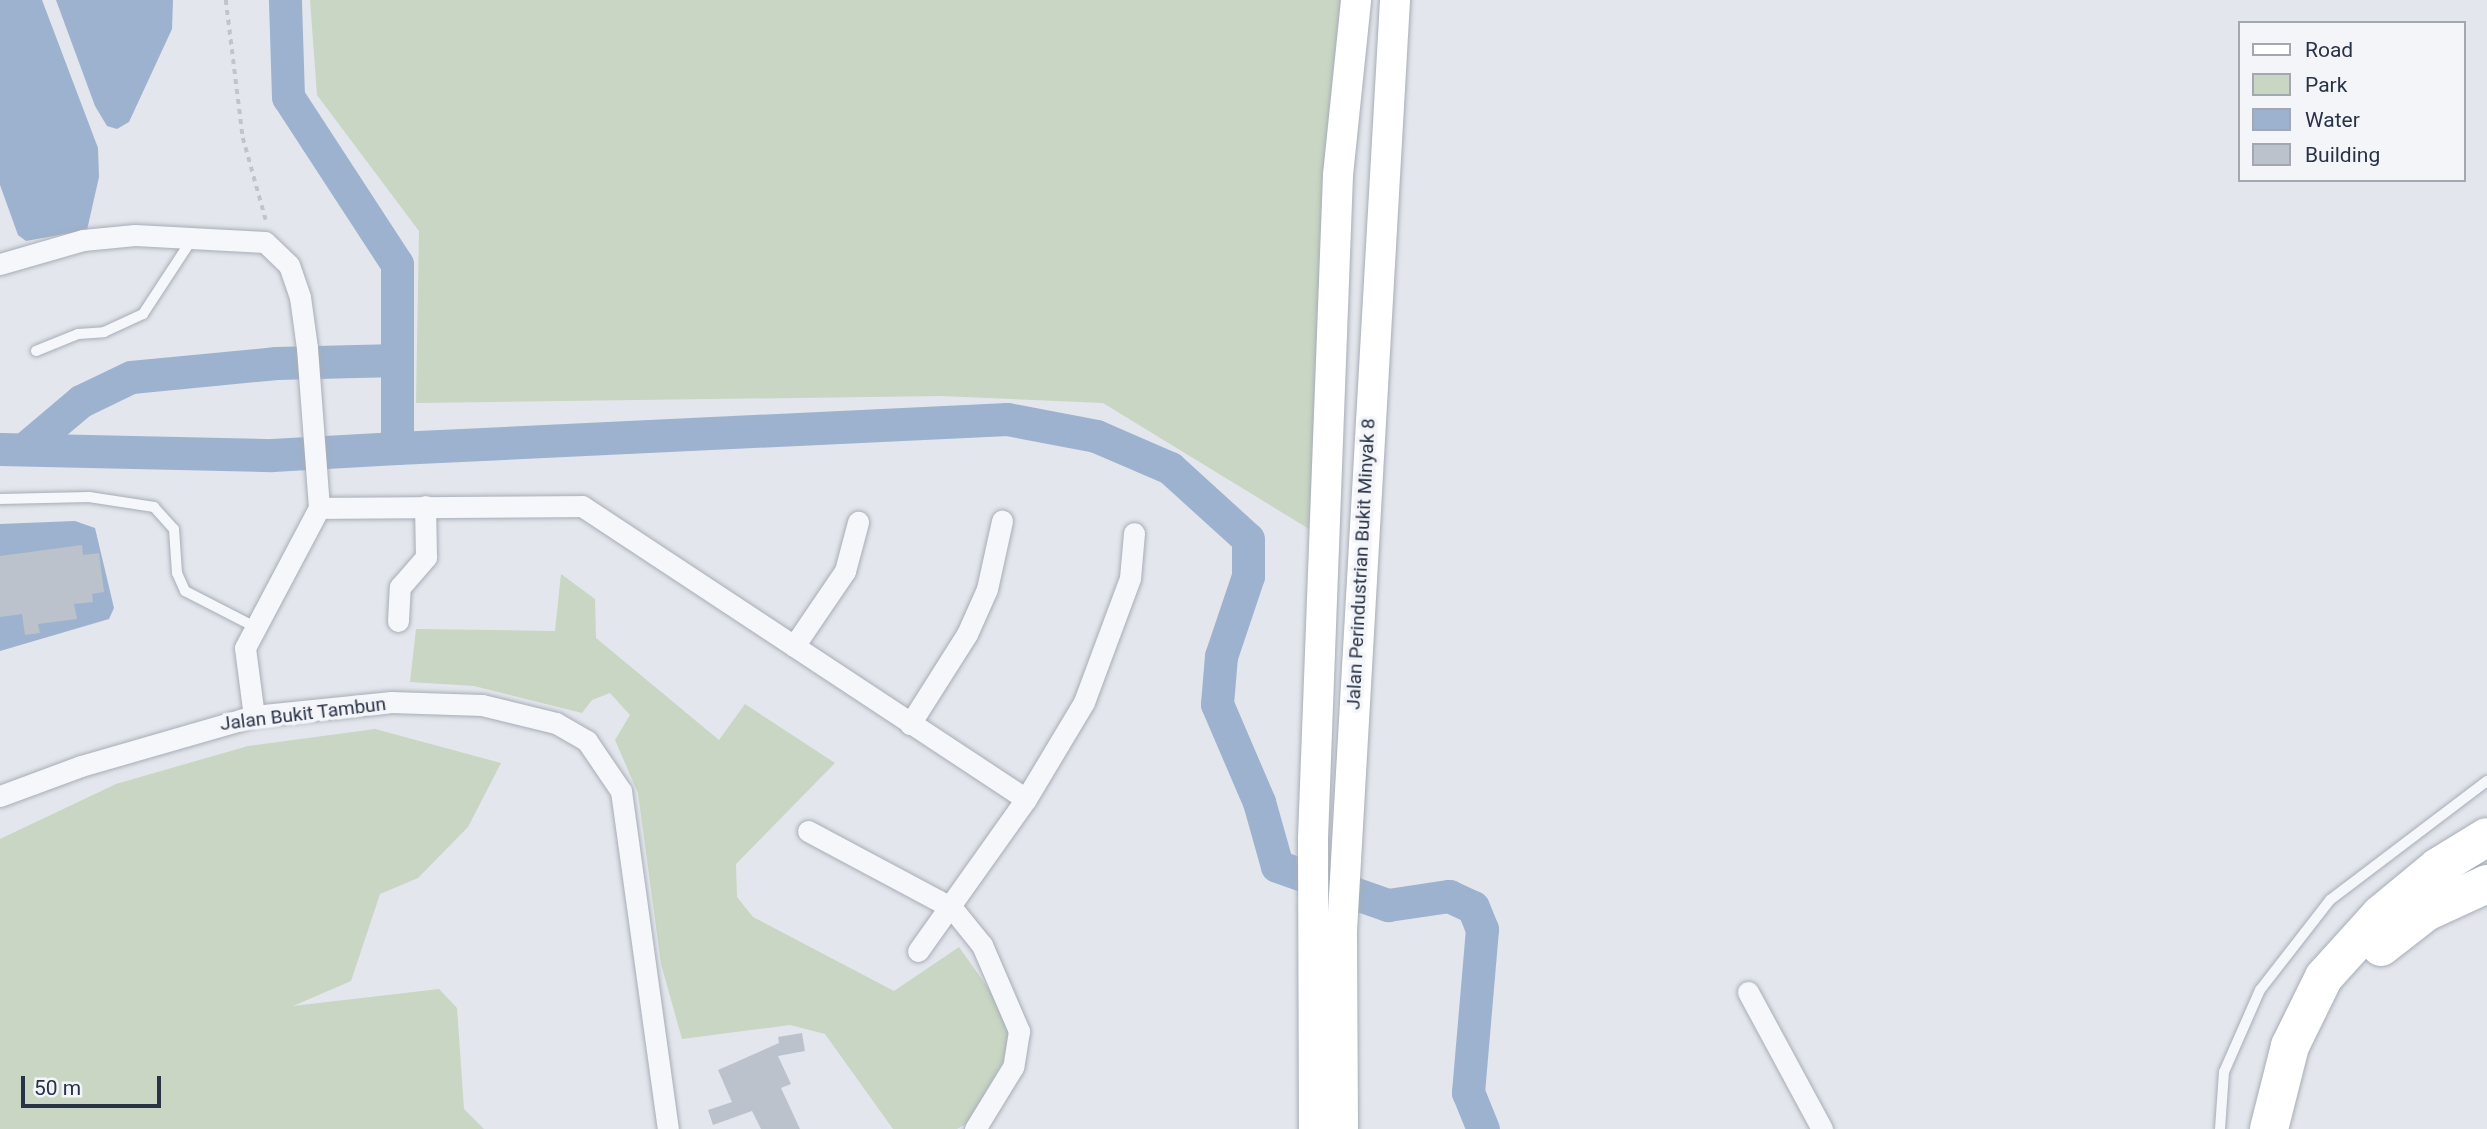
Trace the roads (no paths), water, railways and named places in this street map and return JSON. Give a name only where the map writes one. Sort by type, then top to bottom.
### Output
[{"type":"highway","points":[[2269,1129],[2290,1046],[2324,977],[2405,894],[2487,837]]},
{"type":"highway","points":[[2294,1129],[2309,1061],[2346,986],[2406,925],[2487,884]]},
{"type":"street","name":"Jalan Perindustrian Bukit Minyak 8","points":[[1314,1129],[1312,838],[1338,175],[1356,0]]},
{"type":"street","name":"Jalan Perindustrian Bukit Minyak 8","points":[[1343,1129],[1342,931],[1383,173],[1395,0]]},
{"type":"street","points":[[1338,175],[1383,173]]},
{"type":"street","points":[[0,264],[83,240],[193,236],[265,242],[289,265],[300,297],[307,348],[313,472],[319,508],[253,626],[245,672],[254,716]]},
{"type":"street","points":[[398,621],[400,587],[426,556],[425,506]]},
{"type":"street","points":[[319,508],[582,506],[1026,799]]},
{"type":"street","points":[[794,646],[845,571],[858,522]]},
{"type":"street","points":[[910,724],[967,634],[987,589],[1002,522]]},
{"type":"street","points":[[918,951],[952,908],[1026,799],[1084,702],[1115,630],[1130,578],[1134,533]]},
{"type":"street","name":"Jalan Bukit Tambun","points":[[0,796],[81,766],[254,716],[367,703],[482,705],[556,723],[587,741],[612,774],[626,813],[668,1129]]},
{"type":"street","points":[[808,831],[952,908],[997,972],[1019,1031],[1013,1067],[975,1129]]},
{"type":"street","points":[[1748,992],[1822,1129]]},
{"type":"lane","points":[[36,351],[78,334],[104,332],[143,314],[193,236]]},
{"type":"lane","points":[[0,499],[89,496],[154,507],[174,529],[177,573],[185,592],[253,626]]},
{"type":"lane","points":[[2220,1129],[2224,1072],[2260,990],[2330,900],[2487,781]]},
{"type":"water","points":[[0,0],[42,0],[98,148],[99,177],[87,230],[26,241],[18,235],[0,185]]},
{"type":"water","points":[[56,0],[173,0],[172,29],[129,122],[117,129],[107,126],[95,106]]},
{"type":"water","points":[[75,521],[95,528],[114,608],[109,619],[0,651],[0,524]]},
{"type":"waterway","points":[[0,449],[272,455],[397,448],[397,264],[288,97],[285,0]]},
{"type":"waterway","points":[[24,449],[81,401],[131,377],[276,363],[397,360]]},
{"type":"waterway","points":[[397,448],[1007,419],[1096,436],[1170,468],[1248,539],[1248,576],[1221,656],[1217,704],[1259,802],[1277,866],[1388,905],[1449,896],[1473,907],[1482,929],[1468,1092],[1483,1129]]}]
